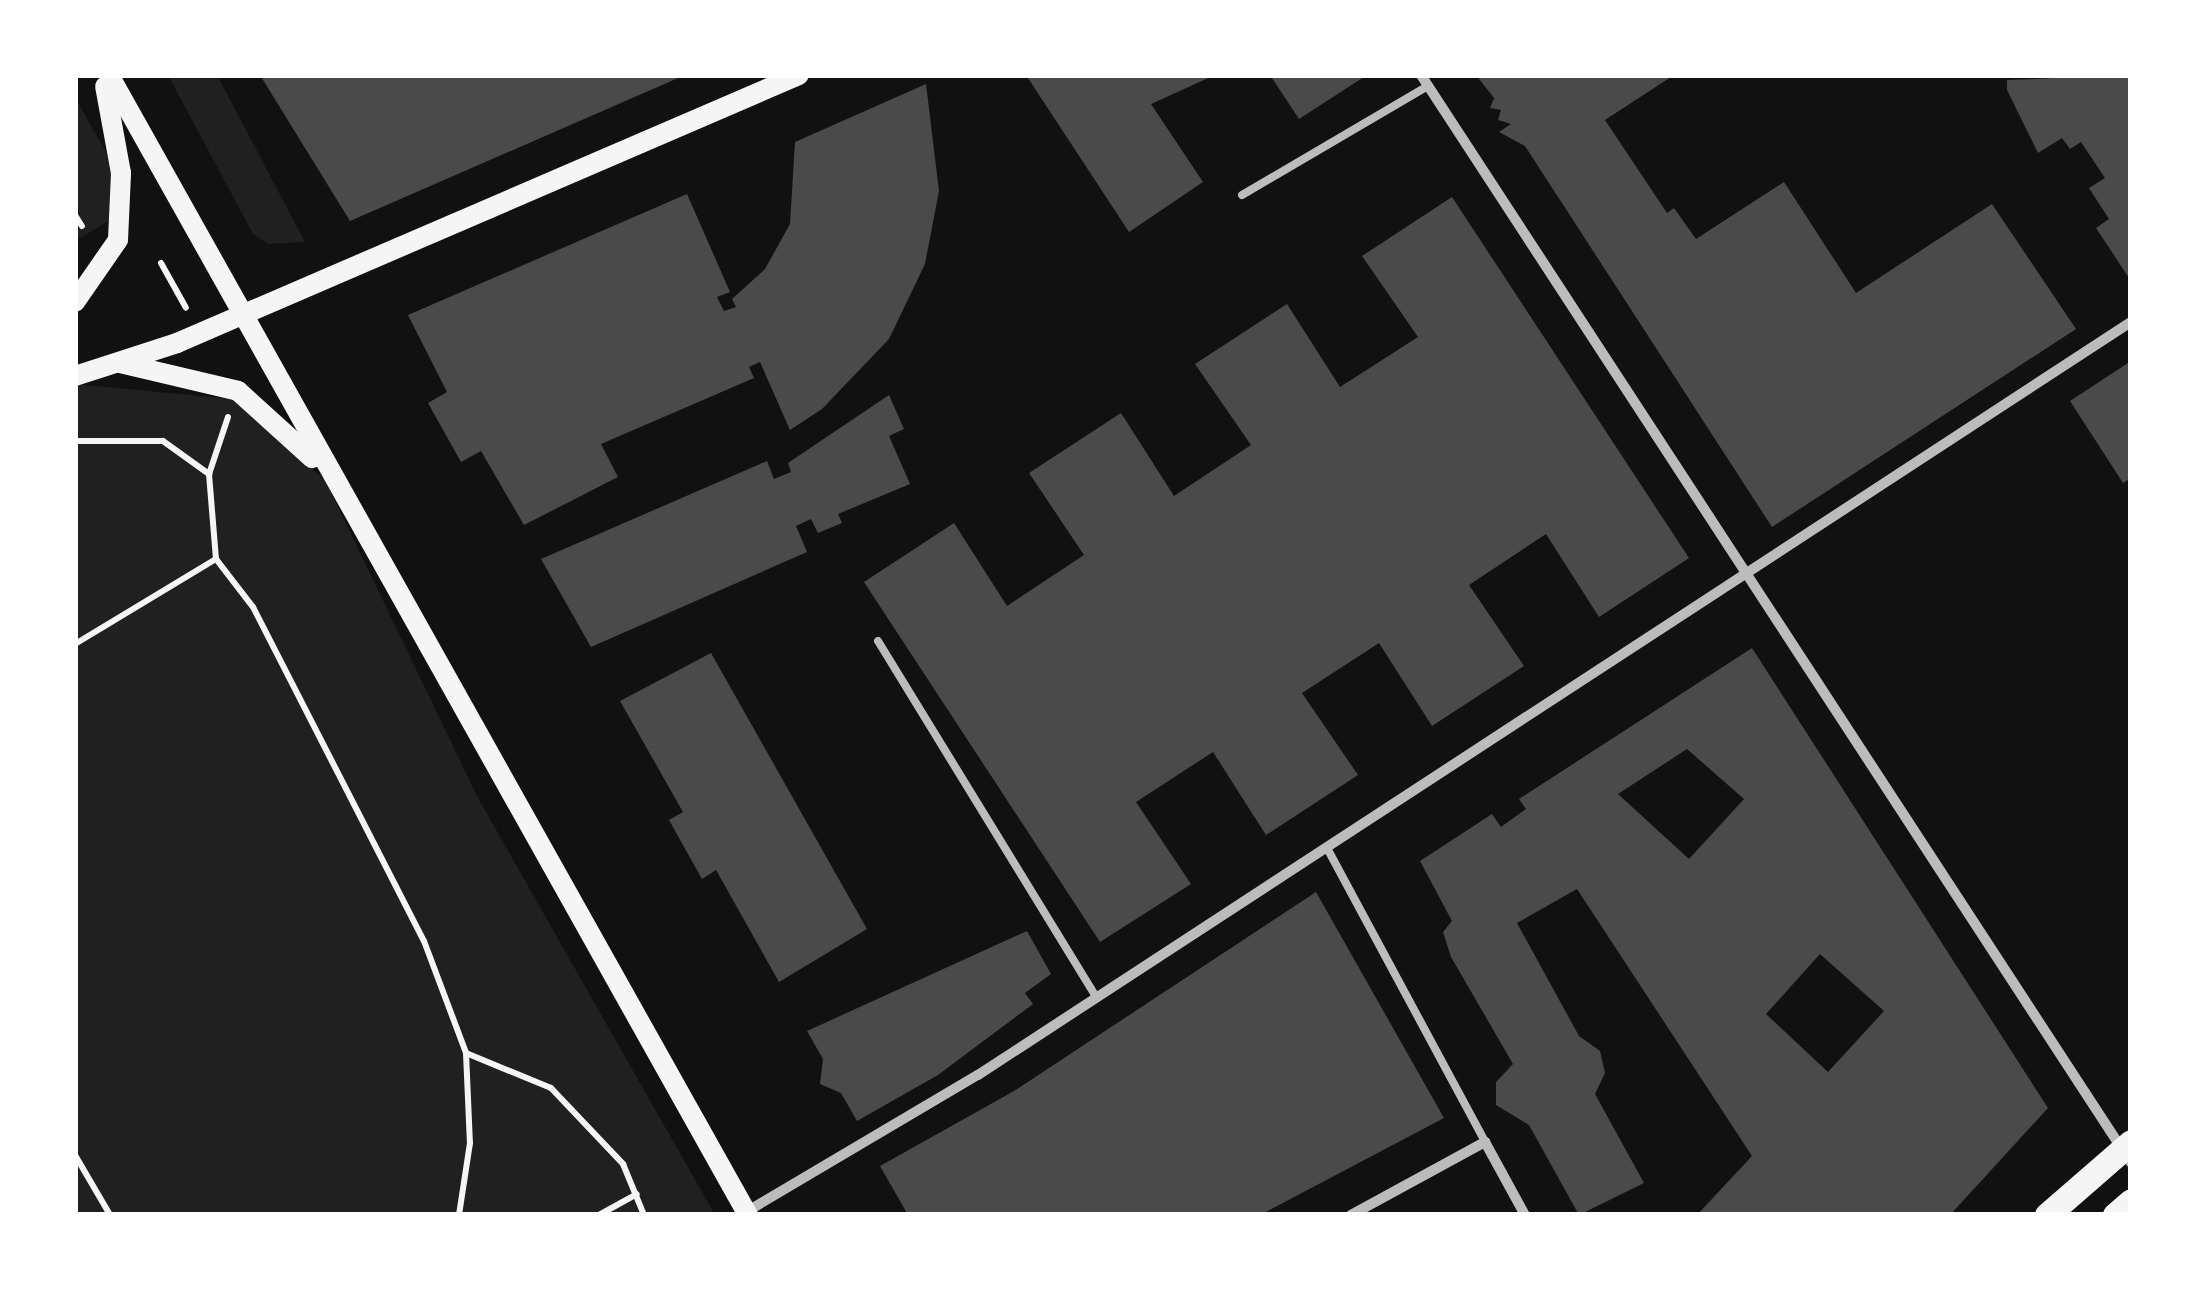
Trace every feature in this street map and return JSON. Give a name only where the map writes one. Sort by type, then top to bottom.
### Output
[{"type":"main road","points":[[75,302],[118,240],[120,172],[106,75]]},
{"type":"main road","points":[[106,75],[747,1213]]},
{"type":"main road","points":[[75,376],[242,316],[800,75]]},
{"type":"main road","points":[[118,362],[238,392],[329,472]]},
{"type":"main road","points":[[2047,1215],[2128,1152]]},
{"type":"main road","points":[[2115,1215],[2131,1201]]},
{"type":"street","points":[[1424,80],[1744,578],[2128,1152]]},
{"type":"street","points":[[747,1213],[1096,998],[2131,322]]},
{"type":"street","points":[[1351,1215],[1486,1142],[1524,1215]]},
{"type":"lane","points":[[1242,195],[1424,80]]},
{"type":"lane","points":[[878,641],[1096,998]]},
{"type":"lane","points":[[1327,848],[1486,1142]]},
{"type":"path","points":[[75,215],[82,226]]},
{"type":"path","points":[[161,263],[189,313]]},
{"type":"path","points":[[229,410],[209,474],[216,559],[253,607],[424,941],[466,1053],[470,1143],[458,1215]]},
{"type":"path","points":[[75,441],[164,441],[209,474]]},
{"type":"path","points":[[75,644],[216,559]]},
{"type":"path","points":[[466,1053],[550,1088],[595,1130],[638,1194],[644,1215]]},
{"type":"path","points":[[75,1155],[110,1215]]},
{"type":"path","points":[[599,1215],[638,1194]]},
{"type":"shaded area","points":[[168,75],[217,75],[305,242],[268,244],[253,234]]},
{"type":"shaded area","points":[[75,97],[112,163],[112,219],[75,241]]},
{"type":"shaded area","points":[[75,384],[232,399],[325,480],[478,798],[715,1215],[75,1215]]},
{"type":"building","points":[[260,75],[685,75],[350,221]]},
{"type":"building","points":[[1026,75],[1215,75],[1151,104],[1203,182],[1129,232]]},
{"type":"building","points":[[1270,75],[1367,75],[1299,119]]},
{"type":"building","points":[[1476,75],[1674,75],[1605,120],[1667,213],[1674,208],[1696,239],[1784,182],[1856,293],[1992,204],[2076,329],[1772,527],[1525,146],[1499,132],[1511,124],[1498,120],[1501,110],[1490,108],[1494,98]]},
{"type":"building","points":[[2131,75],[2131,281],[2096,228],[2109,219],[2089,188],[2105,178],[2081,142],[2070,149],[2062,138],[2038,153],[2007,90],[2007,80]]},
{"type":"building","points":[[926,84],[939,191],[925,264],[889,339],[822,409],[790,430],[760,362],[749,367],[754,378],[601,444],[618,477],[524,525],[481,451],[461,462],[428,403],[447,392],[408,315],[687,194],[730,292],[717,297],[724,311],[736,307],[732,299],[765,269],[790,224],[795,142]]},
{"type":"building","points":[[1452,197],[1689,558],[1599,617],[1546,534],[1469,585],[1524,666],[1432,726],[1379,643],[1302,693],[1358,775],[1266,835],[1213,752],[1136,802],[1191,884],[1100,942],[864,582],[954,523],[1007,606],[1084,555],[1029,473],[1121,413],[1174,496],[1251,445],[1195,364],[1287,304],[1340,387],[1418,337],[1362,256]]},
{"type":"building","points":[[2131,361],[2131,478],[2123,483],[2070,401]]},
{"type":"building","points":[[889,395],[904,429],[889,436],[910,484],[838,514],[842,523],[818,533],[811,519],[796,526],[807,552],[591,647],[541,559],[767,461],[774,479],[791,472],[788,463]]},
{"type":"building","points":[[1752,648],[2048,1108],[1950,1215],[1697,1215],[1752,1156],[1577,889],[1517,923],[1579,1036],[1600,1051],[1605,1073],[1595,1094],[1644,1183],[1579,1215],[1529,1125],[1496,1105],[1496,1082],[1513,1064],[1451,957],[1443,932],[1452,921],[1420,861],[1492,814],[1501,827],[1526,809],[1519,799]],"holes":[[[1687,749],[1744,799],[1689,859],[1618,794]],[[1820,954],[1884,1011],[1828,1072],[1766,1014]]]},
{"type":"building","points":[[711,653],[867,929],[779,982],[716,870],[702,879],[669,820],[683,812],[620,701]]},
{"type":"building","points":[[1316,892],[1444,1118],[1260,1215],[908,1215],[880,1166],[1014,1091]]},
{"type":"building","points":[[1027,931],[1051,974],[1025,993],[1033,1004],[938,1075],[857,1121],[841,1093],[820,1084],[823,1059],[807,1031]]}]
